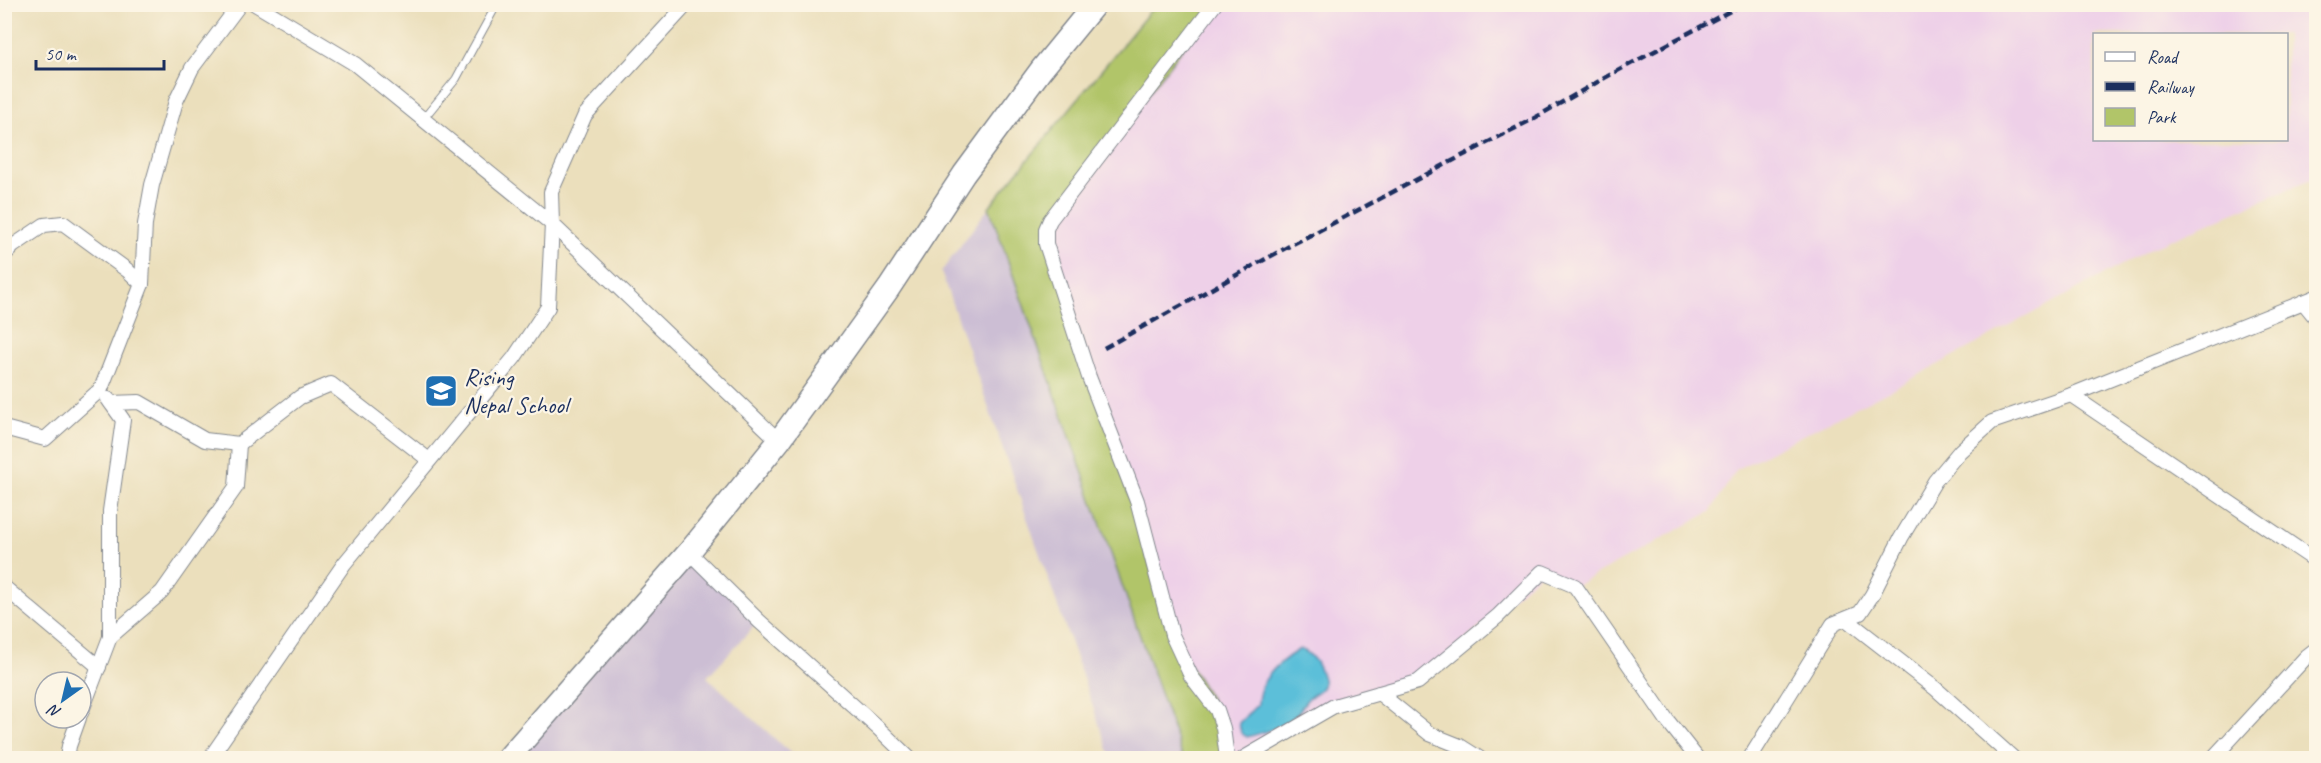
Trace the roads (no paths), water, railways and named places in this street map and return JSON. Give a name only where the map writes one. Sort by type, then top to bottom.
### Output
[{"type":"main road","points":[[508,759],[689,552],[779,441],[889,288],[964,174],[1041,70],[1095,4]]},
{"type":"street","points":[[4,428],[45,439],[101,389],[142,284],[146,224],[152,185],[176,101],[192,68],[240,4]]},
{"type":"street","points":[[255,4],[355,64],[552,224],[779,441]]},
{"type":"street","points":[[210,759],[344,564],[514,358],[548,307],[552,224],[550,192],[585,115],[687,4]]},
{"type":"street","points":[[1215,4],[1050,220],[1046,229],[1046,244],[1089,377],[1137,501],[1172,635],[1191,676],[1216,710],[1223,728],[1227,759]]},
{"type":"street","points":[[4,255],[44,225],[63,223],[127,270],[142,284]]},
{"type":"street","points":[[1750,759],[1833,624],[1847,620],[1860,612],[1872,595],[1918,508],[1935,481],[1960,451],[1992,422],[2071,395],[2310,300],[2316,318]]},
{"type":"street","points":[[111,403],[139,402],[205,440],[239,444],[300,397],[331,384],[429,460]]},
{"type":"street","points":[[93,682],[110,637],[110,512],[123,420],[101,389]]},
{"type":"street","points":[[2071,395],[2316,561]]},
{"type":"street","points":[[110,637],[162,592],[236,487],[239,444]]},
{"type":"street","points":[[689,552],[759,621],[878,728],[909,759]]},
{"type":"street","points":[[1244,759],[1335,706],[1418,682],[1498,616],[1542,572],[1575,586],[1667,720],[1697,759]]},
{"type":"street","points":[[4,587],[99,667]]},
{"type":"street","points":[[1847,620],[1936,689],[2013,759]]},
{"type":"street","points":[[2213,759],[2316,649]]},
{"type":"street","points":[[1379,693],[1430,734],[1460,746],[1479,759]]},
{"type":"street","points":[[67,759],[75,730]]},
{"type":"lane","points":[[424,118],[456,79],[497,4]]},
{"type":"water","points":[[1300,649],[1316,662],[1322,676],[1323,686],[1287,722],[1247,737],[1241,733],[1239,723],[1258,704],[1266,679],[1285,659]]},
{"type":"railway","points":[[1104,348],[1293,244],[1531,120],[1743,4]]},
{"type":"place","name":"Rising Nepal School","points":[[441,391]]}]
